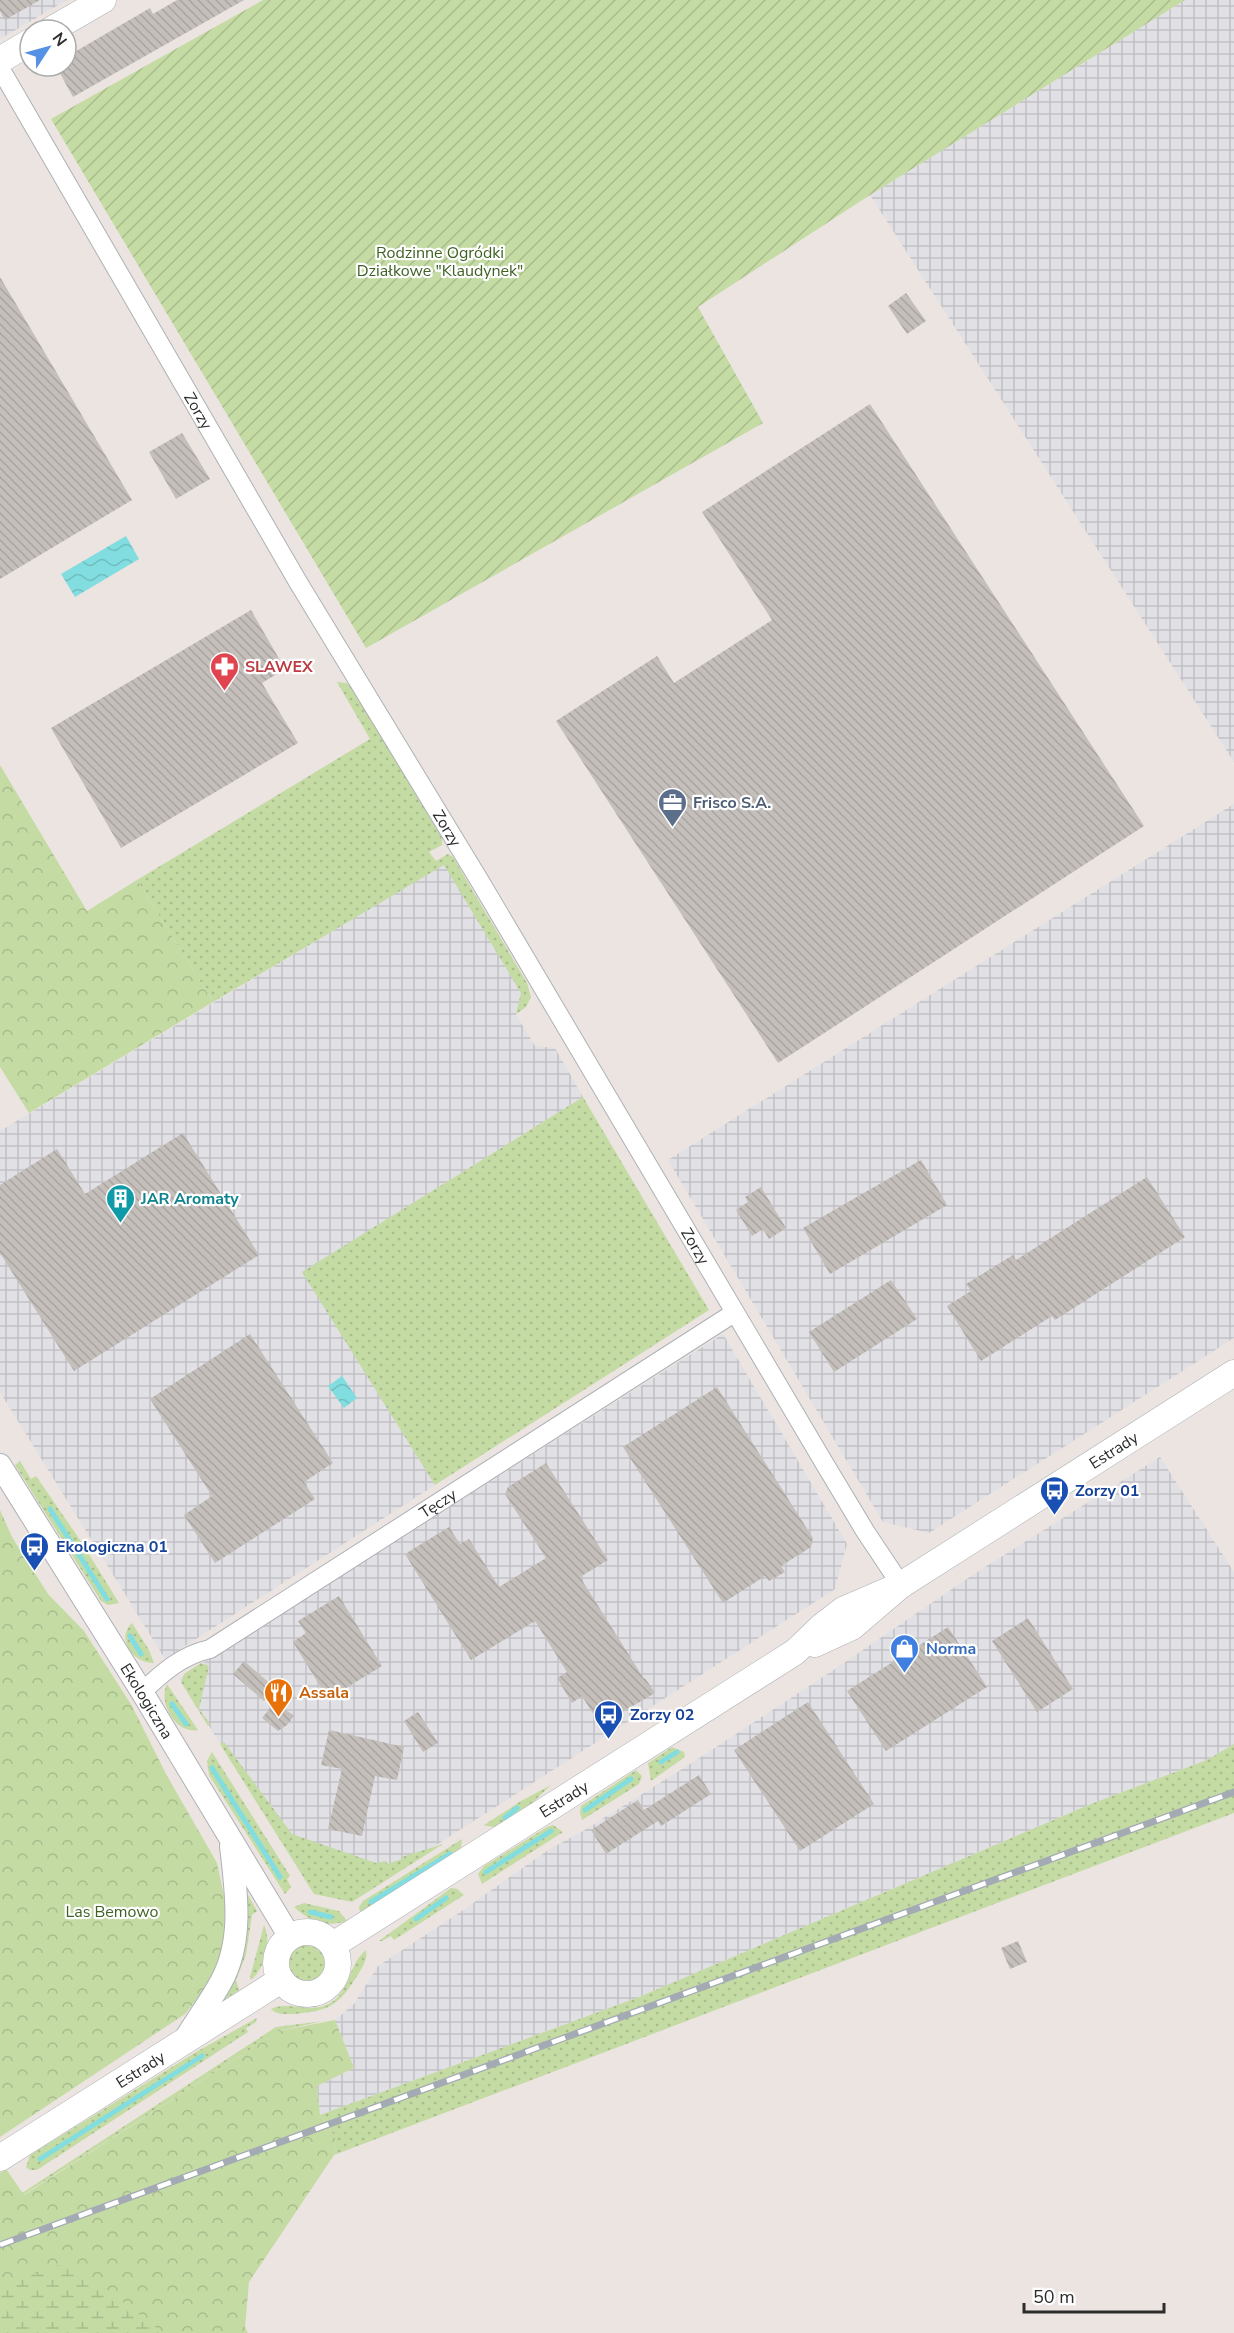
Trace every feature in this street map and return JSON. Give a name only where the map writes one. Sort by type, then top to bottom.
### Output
[{"type":"main road","points":[[72,18],[103,0]]},
{"type":"main road","points":[[0,60],[18,49]]},
{"type":"main road","name":"Estrady","points":[[333,1945],[795,1652],[843,1610],[902,1585],[1234,1373]]},
{"type":"main road","points":[[304,1932],[315,1933],[333,1945],[338,1956],[338,1969],[333,1981],[325,1990],[313,1994],[301,1994],[289,1989],[281,1980],[276,1960],[279,1950],[290,1937],[304,1932]]},
{"type":"main road","name":"Estrady","points":[[0,2158],[281,1980]]},
{"type":"street","name":"Zorzy","points":[[0,68],[298,582],[481,883],[865,1530],[902,1585]]},
{"type":"street","name":"Tęczy","points":[[142,1692],[164,1672],[193,1653],[210,1649],[734,1312]]},
{"type":"street","name":"Ekologiczna","points":[[0,1465],[142,1692],[290,1937]]},
{"type":"street","points":[[184,2041],[222,1982],[232,1955],[238,1916],[231,1841]]},
{"type":"shaded area","points":[[0,0],[67,0],[36,18],[18,18],[18,29],[0,39]]},
{"type":"shaded area","points":[[1185,0],[1234,0],[1234,762],[870,195]]},
{"type":"shaded area","points":[[1234,804],[1234,1338],[929,1533],[883,1522],[668,1160]]},
{"type":"shaded area","points":[[444,864],[522,994],[516,1015],[535,1046],[555,1048],[583,1097],[303,1272],[435,1485],[165,1659],[0,1392],[0,1131]]},
{"type":"shaded area","points":[[723,1334],[847,1544],[835,1589],[349,1901],[313,1892],[179,1678]]},
{"type":"shaded area","points":[[1160,1457],[1234,1572],[1234,1744],[1207,1760],[1091,1804],[639,1997],[320,2115],[317,2086],[354,2068],[335,2020],[354,2004],[378,1966],[459,1913],[548,1850],[583,1831],[698,1759],[974,1574]]},
{"type":"green space","name":"Rodzinne Ogródki Działkowe \"Klaudynek\"","points":[[263,0],[1185,0],[870,195],[698,307],[763,423],[366,648],[51,119]]},
{"type":"green space","points":[[337,682],[347,683],[352,687],[442,838],[442,845],[429,852],[436,861],[448,854],[453,857],[527,983],[531,997],[526,1007],[516,1014],[521,993],[444,865],[213,1002],[137,880],[370,739]]},
{"type":"green space","points":[[0,765],[87,911],[137,880],[213,1002],[29,1113],[0,1067]]},
{"type":"green space","points":[[583,1097],[709,1310],[435,1485],[302,1272]]},
{"type":"green space","points":[[20,1461],[31,1479],[36,1476],[82,1543],[119,1603],[108,1605],[101,1601],[15,1465]]},
{"type":"green space","name":"Las Bemowo","points":[[0,1510],[12,1537],[48,1594],[84,1631],[132,1706],[166,1774],[217,1863],[226,1905],[224,1947],[212,1980],[185,2014],[0,2137]]},
{"type":"green space","points":[[132,1623],[149,1650],[154,1663],[140,1659],[129,1649],[125,1636]]},
{"type":"green space","points":[[201,1663],[209,1666],[199,1709],[210,1724],[208,1726],[181,1682],[184,1674]]},
{"type":"green space","points":[[167,1684],[198,1730],[182,1727],[170,1715],[165,1699]]},
{"type":"green space","points":[[224,1742],[292,1834],[376,1863],[386,1861],[387,1864],[443,1844],[352,1902],[314,1894],[220,1744]]},
{"type":"green space","points":[[1234,1744],[1234,1813],[334,2155],[335,2137],[320,2115],[639,1997],[1091,1804],[1207,1760]]},
{"type":"green space","points":[[672,1747],[684,1752],[685,1757],[651,1781],[648,1763]]},
{"type":"green space","points":[[212,1752],[290,1876],[287,1879],[291,1887],[285,1894],[209,1775],[207,1761]]},
{"type":"green space","points":[[636,1770],[642,1776],[639,1784],[582,1820],[581,1806]]},
{"type":"green space","points":[[551,1785],[511,1820],[493,1827],[484,1825],[521,1801]]},
{"type":"green space","points":[[553,1825],[563,1832],[482,1884],[478,1874],[484,1866]]},
{"type":"green space","points":[[462,1839],[461,1847],[457,1852],[360,1912],[359,1907],[363,1901]]},
{"type":"green space","points":[[451,1888],[457,1889],[464,1895],[394,1940],[391,1936],[379,1941]]},
{"type":"green space","points":[[248,1895],[257,1911],[252,1915],[246,1955],[236,1980],[239,1990],[221,2002],[245,1896]]},
{"type":"green space","points":[[304,1903],[339,1911],[347,1921],[332,1924],[319,1922],[294,1907]]},
{"type":"green space","points":[[264,1925],[267,1940],[266,1955],[260,1969],[251,1980],[250,1977]]},
{"type":"green space","points":[[306,1945],[320,1950],[325,1964],[320,1978],[306,1983],[292,1978],[287,1964],[292,1950]]},
{"type":"green space","points":[[366,1950],[363,1967],[338,2001],[324,2009],[293,2014],[278,2013],[271,2009],[284,2006],[312,2008],[326,2005],[340,1994],[355,1964]]},
{"type":"green space","points":[[257,2018],[256,2022],[246,2028],[248,2032],[37,2170],[30,2170],[26,2167],[30,2155],[196,2052]]},
{"type":"green space","points":[[335,2020],[354,2068],[317,2086],[320,2115],[335,2137],[334,2155],[249,2282],[245,2327],[248,2333],[0,2333],[0,2173],[6,2169],[24,2195],[279,2031]]},
{"type":"green space","points":[[323,2021],[279,2031],[23,2195],[22,2193],[276,2027]]},
{"type":"green space","points":[[70,2261],[163,2333],[0,2333],[0,2285]]},
{"type":"water","points":[[126,536],[139,559],[75,597],[61,574]]},
{"type":"water","points":[[342,1376],[357,1398],[344,1408],[328,1386]]},
{"type":"building","points":[[0,0],[40,0],[5,20],[0,11]]},
{"type":"building","points":[[177,0],[244,0],[73,97],[63,78],[78,78],[78,50],[150,8],[153,14]]},
{"type":"building","points":[[0,277],[132,500],[0,579]]},
{"type":"building","points":[[906,293],[926,321],[907,334],[888,306]]},
{"type":"building","points":[[870,404],[1144,826],[778,1063],[556,721],[657,656],[674,683],[772,620],[702,512]]},
{"type":"building","points":[[182,433],[210,479],[176,499],[149,452]]},
{"type":"building","points":[[251,610],[285,669],[262,683],[298,743],[121,848],[51,728]]},
{"type":"building","name":"JAR Aromaty","points":[[183,1133],[259,1255],[74,1371],[0,1253],[0,1185],[57,1149],[85,1194]]},
{"type":"building","points":[[921,1160],[947,1205],[830,1274],[803,1228]]},
{"type":"building","points":[[1147,1177],[1185,1237],[1055,1320],[1052,1316],[981,1361],[947,1306],[971,1291],[966,1284],[1013,1255],[1016,1260]]},
{"type":"building","points":[[761,1187],[786,1228],[769,1239],[763,1229],[752,1236],[736,1210],[748,1202],[745,1197]]},
{"type":"building","points":[[891,1280],[917,1319],[834,1372],[809,1332]]},
{"type":"building","points":[[250,1334],[333,1463],[304,1482],[315,1499],[215,1563],[184,1515],[212,1496],[150,1399]]},
{"type":"building","points":[[717,1387],[813,1538],[811,1547],[781,1566],[785,1572],[769,1581],[765,1576],[723,1603],[623,1447]]},
{"type":"building","points":[[546,1463],[608,1560],[580,1577],[655,1693],[600,1725],[582,1696],[572,1703],[557,1678],[567,1672],[535,1621],[471,1660],[405,1554],[449,1527],[460,1544],[469,1539],[499,1587],[546,1558],[505,1494],[508,1487]]},
{"type":"building","points":[[339,1596],[382,1666],[328,1699],[293,1642],[306,1633],[298,1621]]},
{"type":"building","points":[[1028,1618],[1073,1689],[1037,1712],[992,1641]]},
{"type":"building","points":[[948,1627],[987,1687],[886,1751],[847,1691]]},
{"type":"building","points":[[244,1661],[275,1688],[264,1701],[233,1674]]},
{"type":"building","name":"Assala","points":[[275,1702],[294,1716],[278,1731],[262,1718]]},
{"type":"building","points":[[808,1702],[874,1804],[800,1851],[734,1750]]},
{"type":"building","points":[[418,1712],[438,1743],[423,1752],[404,1721]]},
{"type":"building","points":[[329,1730],[404,1747],[397,1780],[375,1776],[362,1836],[328,1829],[342,1769],[321,1765]]},
{"type":"building","points":[[699,1775],[711,1794],[661,1826],[658,1821],[606,1854],[591,1830],[638,1800],[644,1810]]},
{"type":"building","points":[[1018,1941],[1027,1962],[1010,1969],[1001,1948]]},
{"type":"waterway","points":[[50,1509],[107,1599]]},
{"type":"waterway","points":[[130,1636],[141,1654]]},
{"type":"waterway","points":[[172,1704],[186,1724]]},
{"type":"waterway","points":[[661,1762],[677,1752]]},
{"type":"waterway","points":[[212,1768],[280,1877]]},
{"type":"waterway","points":[[585,1810],[631,1779]]},
{"type":"waterway","points":[[505,1818],[517,1808]]},
{"type":"waterway","points":[[486,1872],[551,1831]]},
{"type":"waterway","points":[[371,1902],[450,1854]]},
{"type":"waterway","points":[[416,1919],[446,1898]]},
{"type":"waterway","points":[[310,1912],[331,1917]]},
{"type":"waterway","points":[[40,2159],[202,2056]]},
{"type":"railway","points":[[0,2245],[1234,1792]]},
{"type":"place","name":"SLAWEX","points":[[224,692]]},
{"type":"place","name":"Frisco S.A.","points":[[672,828]]},
{"type":"place","name":"JAR Aromaty","points":[[120,1224]]},
{"type":"place","name":"Zorzy 01","points":[[1054,1516]]},
{"type":"place","name":"Ekologiczna 01","points":[[35,1572]]},
{"type":"place","name":"Norma","points":[[905,1674]]},
{"type":"place","name":"Assala","points":[[278,1718]]},
{"type":"place","name":"Zorzy 02","points":[[609,1740]]}]
